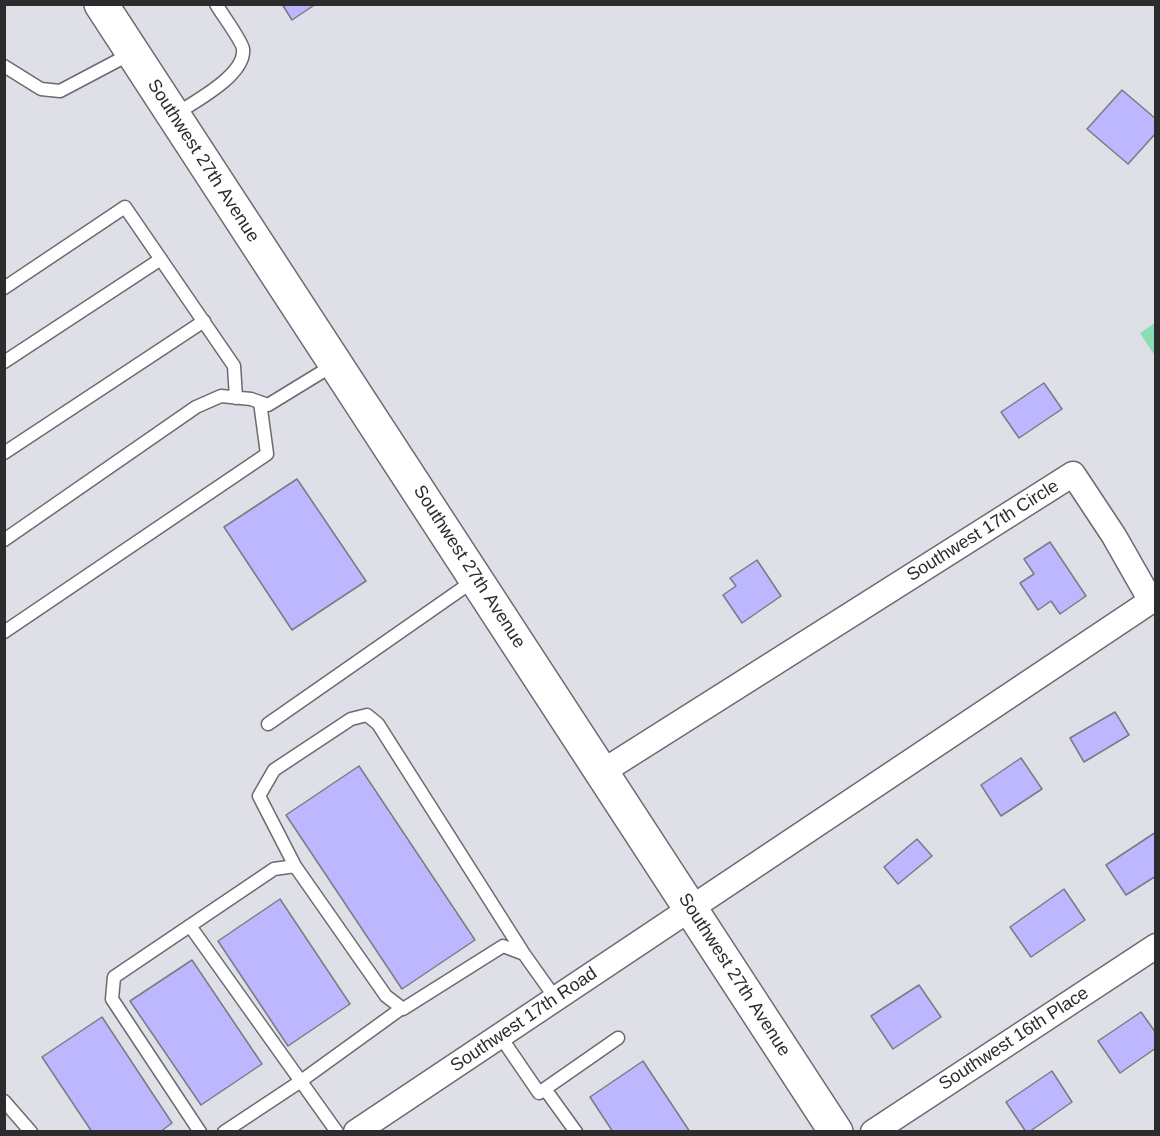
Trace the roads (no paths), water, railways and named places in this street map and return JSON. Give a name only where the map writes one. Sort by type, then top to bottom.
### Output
[{"type":"main road","name":"Southwest 27th Avenue","points":[[101,4],[836,1131]]},
{"type":"street","name":"Southwest 17th Circle","points":[[602,772],[1072,474],[1114,536],[1151,601],[691,909]]},
{"type":"street","name":"Southwest 17th Road","points":[[356,1131],[691,909]]},
{"type":"street","name":"Southwest 16th Place","points":[[873,1131],[1155,946]]},
{"type":"lane","points":[[174,116],[231,76],[242,61],[243,47],[216,4]]},
{"type":"lane","points":[[4,66],[41,89],[60,91],[133,53]]},
{"type":"lane","points":[[4,288],[126,207],[234,366],[236,398]]},
{"type":"lane","points":[[4,362],[161,259]]},
{"type":"lane","points":[[4,453],[204,321]]},
{"type":"lane","points":[[4,540],[196,407],[221,396],[268,405],[336,363]]},
{"type":"lane","points":[[4,632],[267,454],[260,402]]},
{"type":"lane","points":[[268,724],[476,578]]},
{"type":"lane","points":[[402,1008],[386,996],[295,866],[259,796],[274,770],[351,718],[367,716],[378,724],[524,954],[556,999]]},
{"type":"lane","points":[[201,1131],[112,999],[114,977],[274,869],[295,866]]},
{"type":"lane","points":[[190,926],[337,1131]]},
{"type":"lane","points":[[224,1131],[301,1081],[402,1008],[503,946],[524,954]]},
{"type":"lane","points":[[500,1036],[538,1093],[618,1038]]},
{"type":"lane","points":[[545,1089],[576,1131]]},
{"type":"lane","points":[[4,1101],[31,1131]]}]
